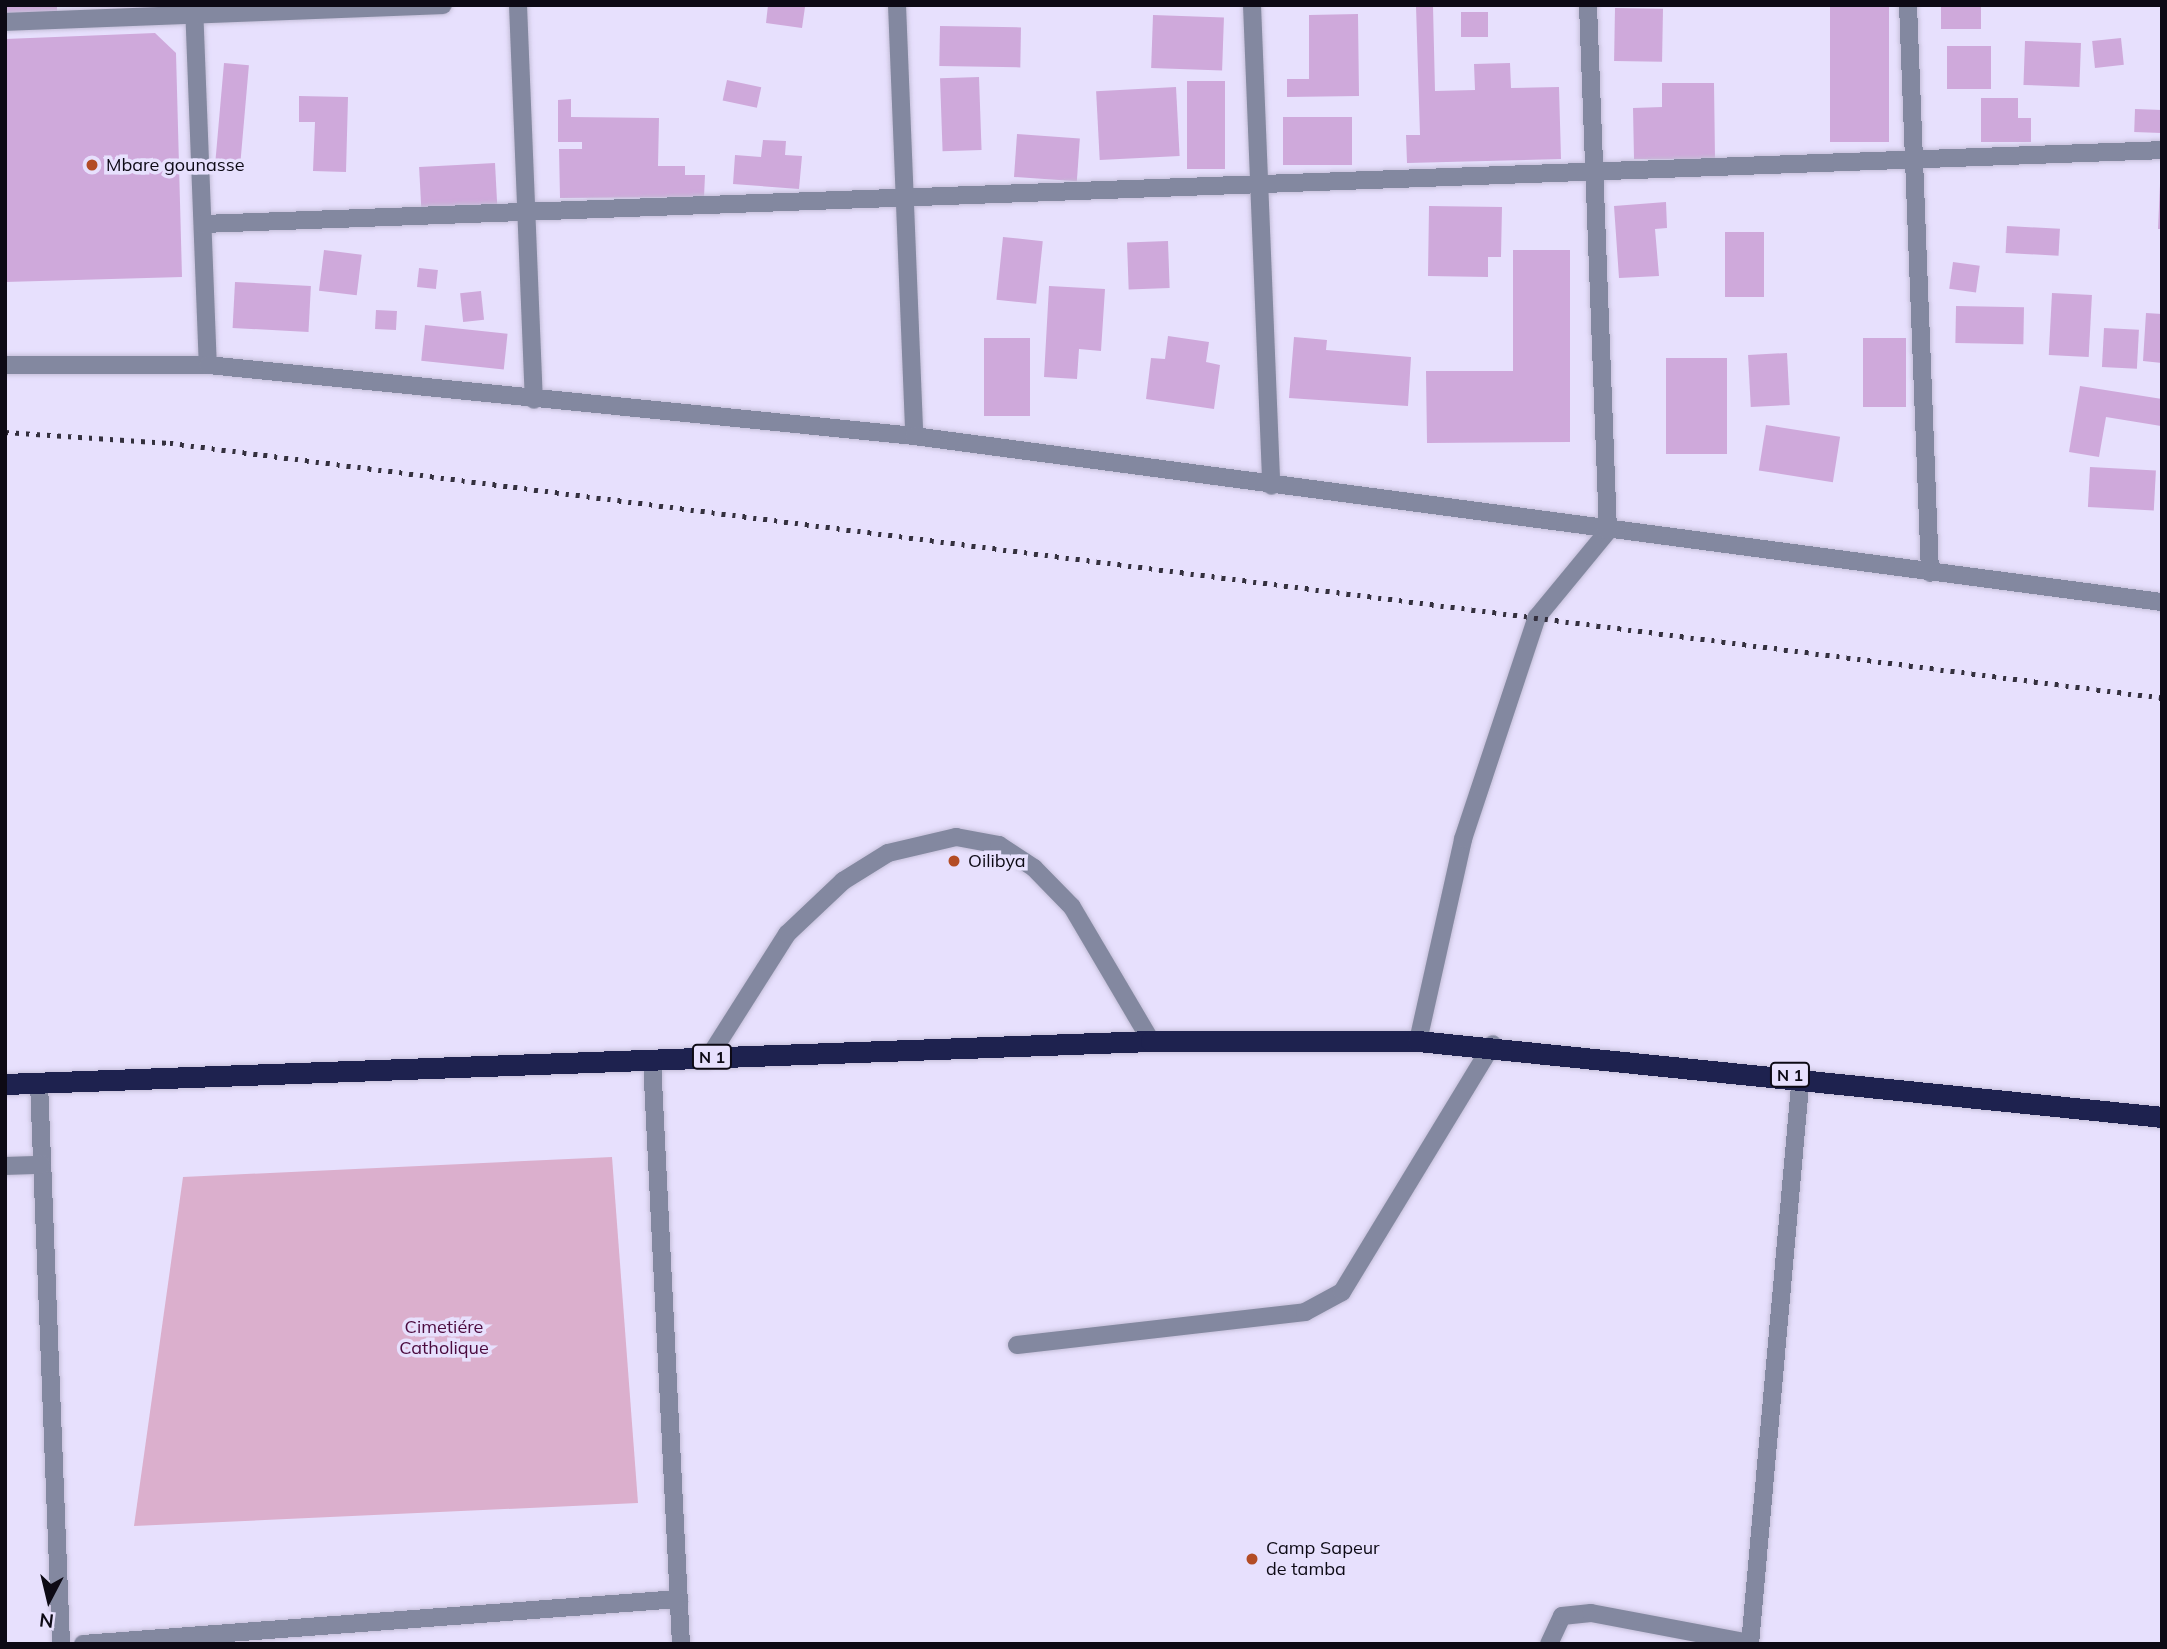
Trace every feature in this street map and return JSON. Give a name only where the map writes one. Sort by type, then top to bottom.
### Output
[{"type":"highway","name":"N 1","points":[[5,1084],[1151,1041],[1418,1041],[1493,1044],[1801,1075],[2162,1117]]},
{"type":"street","points":[[5,22],[194,10],[443,5]]},
{"type":"street","points":[[518,5],[534,400]]},
{"type":"street","points":[[897,5],[914,436]]},
{"type":"street","points":[[1252,5],[1271,486]]},
{"type":"street","points":[[1418,1041],[1463,839],[1537,617],[1608,531],[1588,5]]},
{"type":"street","points":[[1908,5],[1930,573]]},
{"type":"street","points":[[194,10],[208,365]]},
{"type":"street","points":[[203,224],[2162,150]]},
{"type":"street","points":[[5,365],[208,365],[534,400],[914,436],[1608,531],[2162,602]]},
{"type":"street","points":[[709,1057],[787,934],[843,881],[888,853],[956,837],[999,845],[1034,868],[1072,907],[1151,1041]]},
{"type":"street","points":[[1017,1345],[1306,1312],[1342,1292],[1493,1044]]},
{"type":"street","points":[[652,1060],[681,1644]]},
{"type":"street","points":[[1549,1644],[1562,1616],[1591,1613],[1750,1644],[1801,1075]]},
{"type":"street","points":[[38,1083],[61,1644]]},
{"type":"street","points":[[5,1166],[42,1165]]},
{"type":"street","points":[[83,1644],[679,1599]]},
{"type":"green space","name":"Cimetiére Catholique","points":[[612,1157],[638,1503],[134,1526],[183,1177]]},
{"type":"building","points":[[5,5],[57,5],[57,14],[5,16]]},
{"type":"building","points":[[768,5],[805,7],[802,28],[766,23]]},
{"type":"building","points":[[1830,5],[1889,5],[1889,142],[1830,142]]},
{"type":"building","points":[[1941,5],[1981,5],[1981,29],[1941,29]]},
{"type":"building","points":[[1416,6],[1433,6],[1435,91],[1475,90],[1474,64],[1510,63],[1511,88],[1559,87],[1561,159],[1407,163],[1406,135],[1420,135]]},
{"type":"building","points":[[1615,8],[1663,9],[1662,62],[1614,61]]},
{"type":"building","points":[[1461,12],[1488,12],[1488,37],[1461,37]]},
{"type":"building","points":[[1358,14],[1359,96],[1287,97],[1287,79],[1309,79],[1309,15]]},
{"type":"building","points":[[1153,15],[1224,17],[1222,70],[1151,68]]},
{"type":"building","points":[[940,26],[1021,27],[1020,67],[939,66]]},
{"type":"building","name":"Mbare gounasse","points":[[155,33],[176,53],[182,277],[5,282],[5,39]]},
{"type":"building","points":[[2121,38],[2124,65],[2095,68],[2092,41]]},
{"type":"building","points":[[2025,41],[2081,43],[2079,87],[2023,85]]},
{"type":"building","points":[[1947,46],[1991,46],[1991,89],[1947,89]]},
{"type":"building","points":[[224,63],[249,65],[240,169],[215,167]]},
{"type":"building","points":[[979,77],[982,150],[943,151],[940,78]]},
{"type":"building","points":[[727,80],[761,87],[757,108],[723,101]]},
{"type":"building","points":[[1187,81],[1225,81],[1225,169],[1187,169]]},
{"type":"building","points":[[1662,83],[1714,83],[1715,159],[1634,159],[1633,108],[1662,107]]},
{"type":"building","points":[[1176,87],[1180,156],[1100,160],[1096,91]]},
{"type":"building","points":[[299,96],[348,97],[346,172],[313,171],[315,122],[299,122]]},
{"type":"building","points":[[1981,98],[2018,98],[2018,118],[2031,118],[2031,142],[1981,142]]},
{"type":"building","points":[[571,99],[571,117],[659,118],[658,166],[685,166],[685,175],[705,175],[704,197],[560,198],[559,149],[582,149],[582,142],[558,142],[558,100]]},
{"type":"building","points":[[2135,109],[2162,110],[2161,133],[2134,132]]},
{"type":"building","points":[[1283,117],[1352,117],[1352,165],[1283,165]]},
{"type":"building","points":[[1017,134],[1080,138],[1077,181],[1014,177]]},
{"type":"building","points":[[763,140],[786,141],[785,155],[802,156],[799,189],[733,184],[735,155],[761,157]]},
{"type":"building","points":[[495,163],[497,206],[421,210],[419,167]]},
{"type":"building","points":[[2160,184],[2162,229],[2158,229]]},
{"type":"building","points":[[1666,202],[1667,228],[1655,229],[1659,276],[1619,278],[1614,206]]},
{"type":"building","points":[[1429,206],[1502,207],[1501,257],[1488,257],[1488,277],[1428,276]]},
{"type":"building","points":[[2007,226],[2060,229],[2059,256],[2006,253]]},
{"type":"building","points":[[1725,232],[1764,232],[1764,297],[1725,297]]},
{"type":"building","points":[[1003,237],[1043,241],[1036,304],[996,300]]},
{"type":"building","points":[[1168,241],[1170,288],[1129,289],[1127,242]]},
{"type":"building","points":[[324,250],[362,255],[357,295],[319,291]]},
{"type":"building","points":[[1513,250],[1570,250],[1570,442],[1427,443],[1426,371],[1513,371]]},
{"type":"building","points":[[1953,262],[1980,266],[1976,292],[1949,289]]},
{"type":"building","points":[[419,268],[438,270],[436,289],[417,287]]},
{"type":"building","points":[[235,282],[311,286],[308,332],[233,328]]},
{"type":"building","points":[[1049,286],[1105,289],[1101,351],[1079,349],[1077,379],[1044,377]]},
{"type":"building","points":[[481,291],[484,320],[463,322],[460,293]]},
{"type":"building","points":[[2052,293],[2092,295],[2089,357],[2049,355]]},
{"type":"building","points":[[1956,306],[2024,307],[2023,344],[1955,343]]},
{"type":"building","points":[[376,310],[397,311],[396,330],[375,329]]},
{"type":"building","points":[[2146,313],[2162,314],[2162,363],[2143,361]]},
{"type":"building","points":[[425,325],[508,334],[504,369],[421,361]]},
{"type":"building","points":[[2104,328],[2139,330],[2137,369],[2102,367]]},
{"type":"building","points":[[1168,336],[1209,342],[1206,362],[1220,365],[1214,409],[1146,399],[1151,358],[1165,359]]},
{"type":"building","points":[[1294,337],[1327,340],[1326,350],[1411,357],[1408,406],[1289,398]]},
{"type":"building","points":[[984,338],[1030,338],[1030,416],[984,416]]},
{"type":"building","points":[[1863,338],[1906,338],[1906,407],[1863,407]]},
{"type":"building","points":[[1787,353],[1790,405],[1751,407],[1748,355]]},
{"type":"building","points":[[1666,358],[1727,358],[1727,454],[1666,454]]},
{"type":"building","points":[[2080,386],[2162,399],[2161,426],[2106,417],[2099,457],[2069,452]]},
{"type":"building","points":[[1766,425],[1840,437],[1833,482],[1759,470]]},
{"type":"building","points":[[2090,467],[2156,470],[2154,510],[2088,507]]},
{"type":"railway","points":[[5,432],[170,443],[2162,698]]},
{"type":"place","name":"Mbare gounasse","points":[[92,165]]},
{"type":"place","name":"Oilibya","points":[[954,861]]},
{"type":"place","name":"Camp Sapeur de tamba","points":[[1252,1559]]}]
